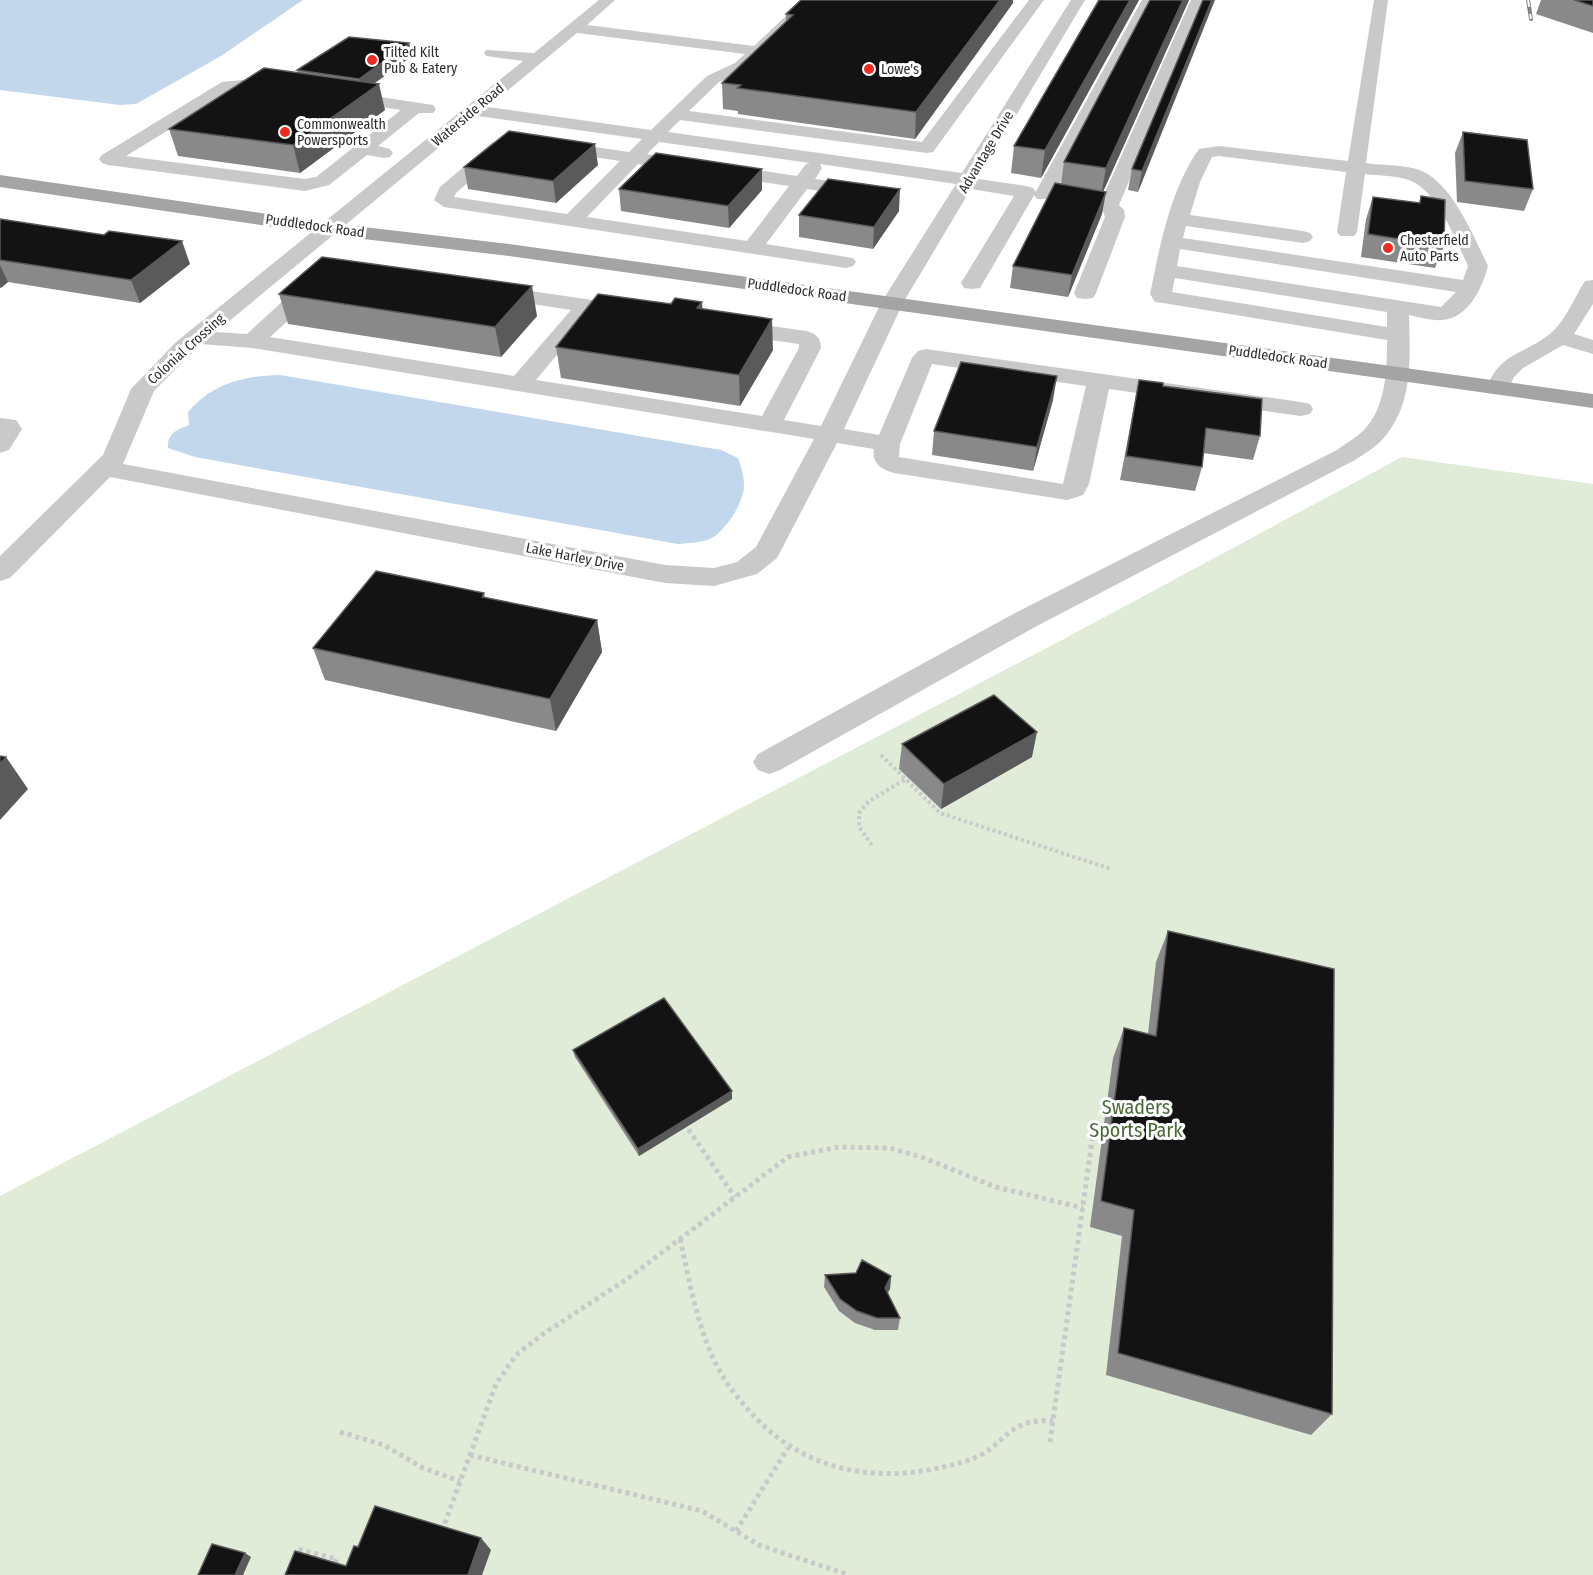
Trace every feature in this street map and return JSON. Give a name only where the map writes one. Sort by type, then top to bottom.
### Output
[{"type":"main road","name":"Puddledock Road","points":[[0,181],[329,229],[509,250],[1593,400]]},
{"type":"street","name":"Waterside Road","points":[[329,229],[608,0]]},
{"type":"street","points":[[572,221],[713,79],[741,66],[812,0]]},
{"type":"street","points":[[676,114],[927,148],[1037,0]]},
{"type":"street","name":"Advantage Drive","points":[[892,303],[1078,0]]},
{"type":"street","points":[[972,283],[1035,194],[1149,0]]},
{"type":"street","points":[[1109,206],[1198,0]]},
{"type":"street","points":[[1347,232],[1381,0]]},
{"type":"street","points":[[573,28],[759,51]]},
{"type":"street","points":[[492,52],[537,58]]},
{"type":"street","points":[[301,90],[254,84],[228,86],[108,159],[305,185],[322,181],[416,107]]},
{"type":"street","points":[[324,94],[819,159],[968,181],[1109,206],[1114,210],[1115,217],[1085,293]]},
{"type":"street","points":[[846,262],[451,203],[444,200],[447,191],[508,139],[881,194]]},
{"type":"street","points":[[363,149],[416,158]]},
{"type":"street","points":[[1167,271],[1441,314],[1450,312],[1471,288],[1478,266],[1450,211],[1423,178],[1415,175],[1356,166],[1210,151],[1205,153],[1191,182],[1171,242],[1161,294],[1167,298],[1398,335]]},
{"type":"street","points":[[752,248],[819,159]]},
{"type":"street","points":[[1179,219],[1303,237]]},
{"type":"street","name":"Colonial Crossing","points":[[0,572],[114,458],[142,389],[197,337],[329,229]]},
{"type":"street","points":[[1171,242],[1471,288]]},
{"type":"street","points":[[252,341],[336,269]]},
{"type":"street","points":[[1499,387],[1501,378],[1510,364],[1560,337],[1593,286]]},
{"type":"street","points":[[471,288],[656,316]]},
{"type":"street","name":"Lake Harley Drive","points":[[104,468],[665,574],[714,577],[747,568],[767,552],[829,434],[892,303]]},
{"type":"street","points":[[520,384],[586,306]]},
{"type":"street","points":[[769,762],[1025,620],[1346,455],[1372,435],[1389,413],[1398,374],[1398,307]]},
{"type":"street","points":[[714,325],[807,338],[810,343],[810,348],[770,424]]},
{"type":"street","points":[[197,337],[252,341],[888,444]]},
{"type":"street","points":[[1560,337],[1593,347]]},
{"type":"street","points":[[1099,380],[1076,484],[1074,489],[1067,492],[894,465],[888,462],[885,456],[923,358],[926,356],[1099,380],[1301,409]]},
{"type":"path","points":[[881,755],[940,813],[1111,869]]},
{"type":"path","points":[[872,845],[859,827],[859,812],[866,803],[906,779]]},
{"type":"path","points":[[680,1118],[735,1197]]},
{"type":"path","points":[[1050,1442],[1095,1119]]},
{"type":"path","points":[[440,1535],[501,1374],[520,1349],[603,1297],[788,1157],[825,1148],[864,1144],[908,1152],[987,1184],[1083,1208]]},
{"type":"path","points":[[680,1239],[701,1327],[721,1374],[733,1393],[764,1429],[788,1448],[819,1463],[844,1470],[889,1474],[916,1472],[980,1455],[1017,1426],[1027,1422],[1053,1421]]},
{"type":"path","points":[[340,1432],[384,1445],[423,1468],[460,1481]]},
{"type":"path","points":[[736,1531],[788,1448]]},
{"type":"path","points":[[470,1455],[702,1511],[759,1545],[849,1575]]},
{"type":"path","points":[[290,1566],[297,1549],[337,1559],[333,1569]]},
{"type":"green space","name":"Swaders Sports Park","points":[[1402,457],[1593,484],[1593,1575],[0,1575],[0,1196],[1062,640]]},
{"type":"water","points":[[0,0],[303,0],[221,56],[136,104],[120,105],[0,90]]},
{"type":"water","points":[[280,375],[721,450],[738,458],[742,471],[743,492],[728,523],[716,535],[702,541],[678,544],[195,457],[168,448],[171,435],[189,425],[188,412],[208,394],[230,383],[254,377]]},
{"type":"building","name":"Lowe's","points":[[801,0],[1000,0],[916,112],[737,88],[741,85],[722,83],[793,15],[786,14]]},
{"type":"building","points":[[1099,0],[1130,0],[1045,150],[1014,146]]},
{"type":"building","points":[[1150,0],[1183,0],[1106,168],[1064,162]]},
{"type":"building","points":[[1203,0],[1212,0],[1142,171],[1132,169]]},
{"type":"building","points":[[1574,0],[1593,0],[1593,6]]},
{"type":"building","points":[[349,37],[409,43],[359,79],[297,70]]},
{"type":"building","points":[[264,68],[379,84],[293,145],[169,129]]},
{"type":"building","points":[[509,131],[595,144],[553,181],[464,167]]},
{"type":"building","points":[[1463,132],[1527,140],[1533,189],[1465,181]]},
{"type":"building","points":[[656,153],[762,169],[728,206],[619,189]]},
{"type":"building","points":[[828,179],[900,189],[874,227],[799,215]]},
{"type":"building","points":[[1055,183],[1106,192],[1072,275],[1013,266]]},
{"type":"building","points":[[1421,196],[1445,200],[1444,246],[1368,234],[1373,197],[1420,203]]},
{"type":"building","points":[[0,219],[104,235],[109,231],[182,241],[131,280],[0,260]]},
{"type":"building","points":[[322,257],[532,286],[495,327],[279,294]]},
{"type":"building","points":[[598,294],[671,304],[675,298],[702,302],[697,308],[772,319],[739,375],[556,347]]},
{"type":"building","points":[[961,362],[1057,376],[1037,447],[934,431]]},
{"type":"building","points":[[1139,380],[1163,383],[1163,386],[1262,399],[1260,436],[1206,428],[1202,467],[1126,456]]},
{"type":"building","points":[[376,571],[484,593],[482,597],[597,620],[550,699],[313,648]]},
{"type":"building","points":[[994,695],[1037,732],[944,784],[902,744]]},
{"type":"building","points":[[0,756],[6,757],[0,764]]},
{"type":"building","points":[[1168,931],[1334,969],[1332,1414],[1118,1353],[1134,1210],[1101,1201],[1124,1028],[1156,1036]]},
{"type":"building","points":[[664,998],[732,1091],[638,1149],[573,1050]]},
{"type":"building","points":[[862,1260],[891,1276],[885,1288],[900,1318],[877,1318],[857,1311],[840,1299],[825,1275],[856,1273]]},
{"type":"building","points":[[375,1506],[481,1538],[468,1575],[285,1575],[295,1551],[346,1566],[354,1546],[358,1547]]},
{"type":"building","points":[[212,1544],[245,1553],[235,1575],[198,1575]]},
{"type":"railway","points":[[1528,0],[1531,19]]},
{"type":"place","name":"Tilted Kilt Pub & Eatery","points":[[372,60]]},
{"type":"place","name":"Lowe's","points":[[869,69]]},
{"type":"place","name":"Commonwealth Powersports","points":[[285,132]]},
{"type":"place","name":"Chesterfield Auto Parts","points":[[1388,248]]}]
